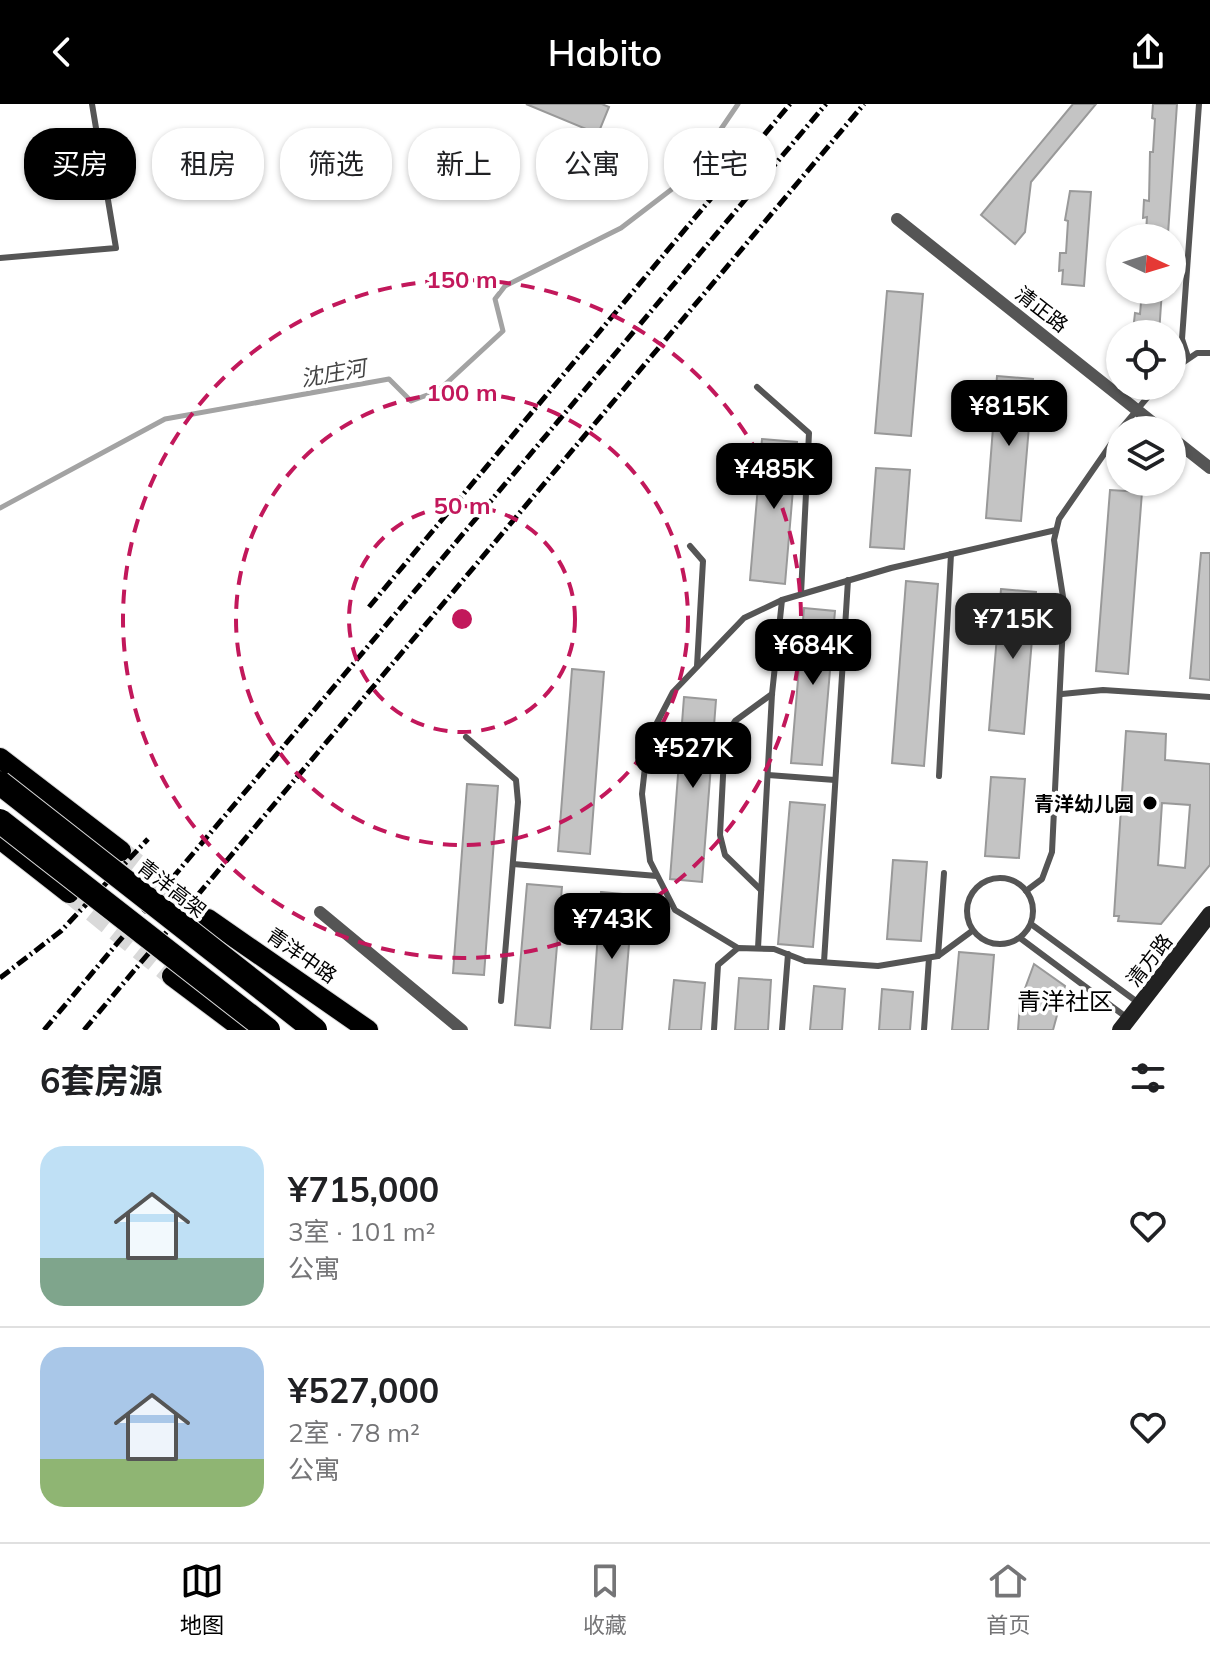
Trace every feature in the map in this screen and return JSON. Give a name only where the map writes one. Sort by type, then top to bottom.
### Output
[{"type":"highway","name":"青洋高架","points":[[0,783],[315,1030]]},
{"type":"highway","points":[[0,821],[268,1030]]},
{"type":"main road","points":[[0,758],[121,851]]},
{"type":"main road","points":[[0,839],[69,893]]},
{"type":"main road","name":"青洋中路","points":[[208,919],[368,1030]]},
{"type":"main road","points":[[232,1030],[172,976],[244,1030]]},
{"type":"street","name":"清正路","points":[[897,219],[1145,416]]},
{"type":"street","points":[[1186,449],[1210,468]]},
{"type":"street","points":[[320,912],[462,1030]]},
{"type":"street","name":"清方路","points":[[1124,1024],[1210,914]]},
{"type":"lane","points":[[0,258],[116,248],[92,104]]},
{"type":"lane","points":[[1199,104],[1182,339],[1188,357],[1210,353]]},
{"type":"lane","points":[[757,387],[809,433],[801,594]]},
{"type":"lane","points":[[1130,416],[1143,400]]},
{"type":"lane","points":[[1026,891],[1042,879],[1052,852],[1064,603],[1054,540],[1059,519],[1106,450]]},
{"type":"lane","points":[[972,931],[938,956],[878,966],[805,961],[758,948],[738,948],[675,910],[650,861],[642,794],[648,740],[673,692],[744,618],[782,600],[848,580],[1056,530]]},
{"type":"lane","points":[[690,546],[703,561],[697,666]]},
{"type":"lane","points":[[939,776],[951,554]]},
{"type":"lane","points":[[824,962],[848,580]]},
{"type":"lane","points":[[758,948],[772,694],[782,600]]},
{"type":"lane","points":[[1062,694],[1103,690],[1210,697]]},
{"type":"lane","points":[[761,890],[725,855],[720,835],[724,751],[725,737],[735,721],[772,694]]},
{"type":"lane","points":[[466,737],[516,780],[513,864],[501,1001]]},
{"type":"lane","points":[[768,775],[835,780]]},
{"type":"lane","points":[[513,864],[657,876]]},
{"type":"lane","points":[[938,956],[944,873]]},
{"type":"lane","points":[[1005,878],[1026,891],[1033,906],[1031,924],[1020,938],[1003,945],[991,944],[972,931],[966,909],[969,897],[984,881],[1005,878]]},
{"type":"lane","points":[[1031,924],[1140,1004]]},
{"type":"lane","points":[[1020,938],[1124,1024]]},
{"type":"lane","points":[[714,1030],[718,965],[738,948]]},
{"type":"lane","points":[[782,1030],[788,954]]},
{"type":"lane","points":[[924,1030],[929,958]]},
{"type":"building","points":[[526,104],[602,104],[609,107],[600,128],[584,128]]},
{"type":"building","points":[[1073,104],[1096,104],[1031,182],[1025,232],[1015,244],[981,215]]},
{"type":"building","points":[[1153,104],[1177,104],[1169,224],[1147,224],[1147,217],[1143,218],[1144,200],[1149,201],[1150,152],[1153,152],[1155,119],[1152,118]]},
{"type":"building","points":[[1070,191],[1091,192],[1084,286],[1062,284],[1063,270],[1059,271],[1060,253],[1066,253],[1068,221],[1065,220]]},
{"type":"building","points":[[887,291],[923,294],[911,436],[875,433]]},
{"type":"building","points":[[1141,304],[1161,304],[1160,320],[1134,320],[1135,313],[1140,314]]},
{"type":"building","points":[[997,376],[1033,379],[1021,521],[986,518]]},
{"type":"building","points":[[762,439],[797,442],[785,584],[750,580]]},
{"type":"building","points":[[876,468],[910,470],[904,549],[870,547]]},
{"type":"building","points":[[1110,496],[1142,496],[1128,674],[1096,671]]},
{"type":"building","points":[[1201,553],[1210,553],[1210,680],[1190,678]]},
{"type":"building","points":[[906,581],[938,584],[924,766],[892,763]]},
{"type":"building","points":[[1001,589],[1036,592],[1024,734],[989,730]]},
{"type":"building","points":[[804,608],[835,611],[822,765],[791,763]]},
{"type":"building","points":[[572,669],[604,672],[590,854],[558,851]]},
{"type":"building","points":[[684,697],[716,700],[702,882],[670,879]]},
{"type":"building","points":[[1126,731],[1166,734],[1165,760],[1210,764],[1210,865],[1161,924],[1118,921],[1119,916],[1114,916]],"holes":[[[1162,803],[1190,805],[1185,868],[1158,865]]]},
{"type":"building","points":[[991,777],[1025,779],[1019,858],[985,856]]},
{"type":"building","points":[[467,784],[498,786],[484,975],[453,973]]},
{"type":"building","points":[[790,802],[825,805],[813,947],[778,944]]},
{"type":"building","points":[[893,860],[927,862],[921,941],[887,939]]},
{"type":"building","points":[[527,884],[562,887],[550,1028],[515,1025]]},
{"type":"building","points":[[601,892],[633,895],[622,1030],[591,1030]]},
{"type":"building","points":[[959,952],[994,955],[988,1030],[952,1030]]},
{"type":"building","points":[[1034,964],[1065,986],[1053,1030],[1018,1030],[1020,1002]]},
{"type":"building","points":[[739,978],[771,980],[768,1030],[735,1030]]},
{"type":"building","points":[[674,980],[705,983],[701,1030],[669,1030]]},
{"type":"building","points":[[814,986],[845,989],[842,1030],[810,1030]]},
{"type":"building","points":[[882,989],[913,992],[910,1030],[879,1030]]},
{"type":"waterway","name":"沈庄河","points":[[0,508],[165,419],[389,379],[411,401],[438,391],[503,331],[495,299],[505,286],[621,228],[689,176],[738,104]]},
{"type":"tunnel","points":[[121,851],[208,919]]},
{"type":"tunnel","points":[[69,893],[172,976]]},
{"type":"railway","points":[[369,607],[790,104]]},
{"type":"railway","points":[[44,1030],[826,104]]},
{"type":"railway","points":[[84,1030],[864,104]]},
{"type":"railway","points":[[0,978],[61,931],[148,839]]},
{"type":"place","name":"青洋幼儿园","points":[[1150,803]]},
{"type":"district","name":"青洋社区","points":[[1065,1001]]}]
